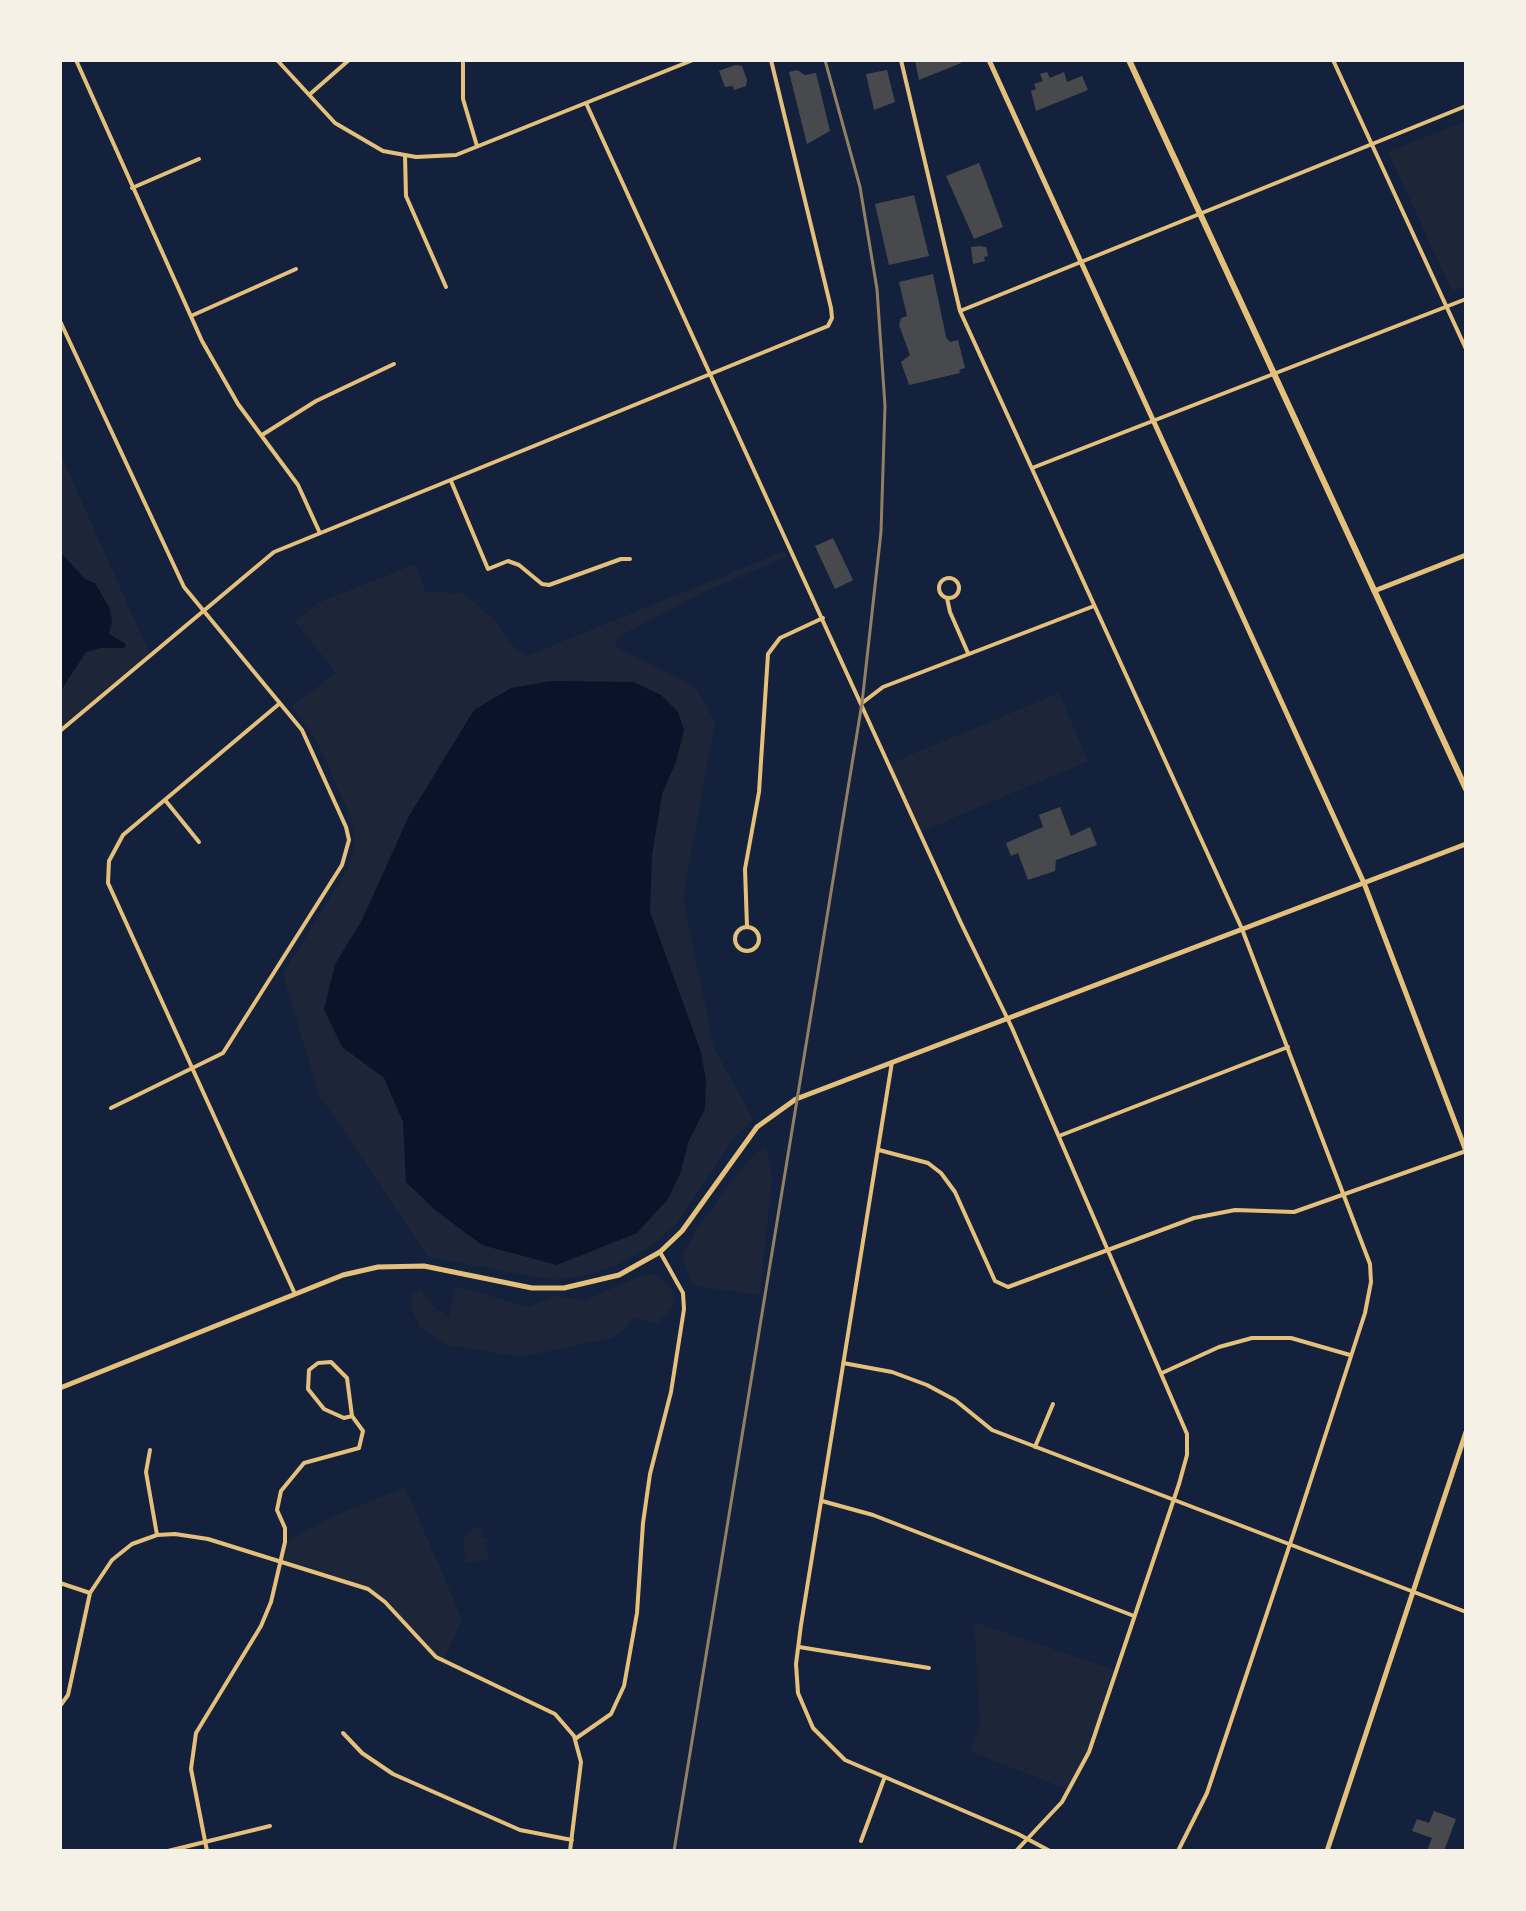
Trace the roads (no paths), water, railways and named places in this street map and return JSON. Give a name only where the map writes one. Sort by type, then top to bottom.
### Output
[{"type":"main road","points":[[1129,60],[1466,789]]},
{"type":"street","points":[[76,60],[191,316],[238,404],[298,485],[319,531]]},
{"type":"street","points":[[277,60],[335,123],[383,151],[405,155],[456,155],[693,60]]},
{"type":"street","points":[[309,95],[349,60]]},
{"type":"street","points":[[463,60],[463,99],[477,146]]},
{"type":"street","points":[[60,731],[274,552],[319,531],[451,481],[828,326],[831,308],[771,60]]},
{"type":"street","points":[[901,60],[960,311],[1242,929],[1371,1274],[1365,1313],[1290,1546],[1207,1793],[1178,1851]]},
{"type":"street","points":[[879,1150],[928,1163],[941,1173],[955,1192],[995,1281],[1008,1287],[1219,1212],[1294,1212],[1466,1151],[1364,883],[989,60]]},
{"type":"street","points":[[1333,60],[1466,349]]},
{"type":"street","points":[[586,103],[1006,1018],[1187,1434],[1187,1455],[1173,1501],[1082,1768],[1052,1815],[1016,1851]]},
{"type":"street","points":[[960,311],[1466,106]]},
{"type":"street","points":[[405,155],[406,196],[446,287]]},
{"type":"street","points":[[132,188],[199,159]]},
{"type":"street","points":[[191,316],[296,269]]},
{"type":"street","points":[[1032,468],[1466,299]]},
{"type":"street","points":[[60,321],[176,572],[201,611],[310,743],[346,827],[348,847],[342,865],[236,1037],[223,1053],[111,1108]]},
{"type":"street","points":[[262,435],[316,401],[394,364]]},
{"type":"street","points":[[451,481],[488,569],[508,561],[519,565],[542,584],[556,584],[621,559],[630,559]]},
{"type":"street","points":[[1373,592],[1466,555]]},
{"type":"street","points":[[947,598],[955,596],[958,589],[957,582],[950,578],[943,580],[939,586],[947,598],[968,653]]},
{"type":"street","points":[[862,703],[883,687],[1094,606]]},
{"type":"street","points":[[747,926],[745,869],[759,792],[768,654],[780,638],[823,618]]},
{"type":"street","points":[[279,704],[123,835],[109,861],[108,883],[295,1294]]},
{"type":"street","points":[[165,800],[199,842]]},
{"type":"street","points":[[60,1388],[343,1275],[387,1266],[424,1266],[532,1288],[564,1288],[619,1275],[660,1252],[682,1231],[741,1147],[769,1116],[805,1095],[1466,844]]},
{"type":"street","points":[[747,926],[754,930],[758,943],[747,952],[736,942],[737,933],[747,926]]},
{"type":"street","points":[[1059,1136],[1288,1047]]},
{"type":"street","points":[[892,1062],[799,1647],[798,1693],[807,1717],[821,1739],[845,1760],[1028,1838],[1050,1851]]},
{"type":"street","points":[[575,1739],[611,1714],[624,1686],[637,1613],[643,1523],[650,1474],[671,1392],[684,1309],[679,1285],[660,1252]]},
{"type":"street","points":[[1162,1373],[1219,1347],[1252,1338],[1291,1338],[1350,1355]]},
{"type":"street","points":[[207,1851],[193,1788],[191,1750],[203,1720],[265,1619],[286,1533],[277,1510],[281,1491],[304,1463],[359,1448],[363,1431],[352,1416],[350,1391],[343,1371],[331,1362],[313,1366],[306,1382],[317,1404],[344,1418],[352,1416]]},
{"type":"street","points":[[843,1363],[892,1372],[927,1385],[955,1400],[992,1430],[1466,1612]]},
{"type":"street","points":[[1035,1447],[1053,1404]]},
{"type":"street","points":[[1327,1851],[1466,1432]]},
{"type":"street","points":[[150,1450],[146,1472],[157,1535]]},
{"type":"street","points":[[822,1501],[873,1515],[1135,1616]]},
{"type":"street","points":[[60,1706],[68,1695],[90,1593],[100,1575],[122,1551],[157,1535],[191,1535],[368,1589],[385,1602],[426,1650],[552,1712],[575,1739],[581,1762],[570,1851]]},
{"type":"street","points":[[60,1583],[90,1593]]},
{"type":"street","points":[[799,1647],[929,1668]]},
{"type":"street","points":[[343,1733],[362,1753],[393,1774],[520,1830],[572,1840]]},
{"type":"street","points":[[861,1841],[884,1779]]},
{"type":"street","points":[[168,1851],[270,1826]]},
{"type":"railway","points":[[674,1851],[862,703],[881,532],[885,406],[877,289],[860,187],[825,60]]}]
